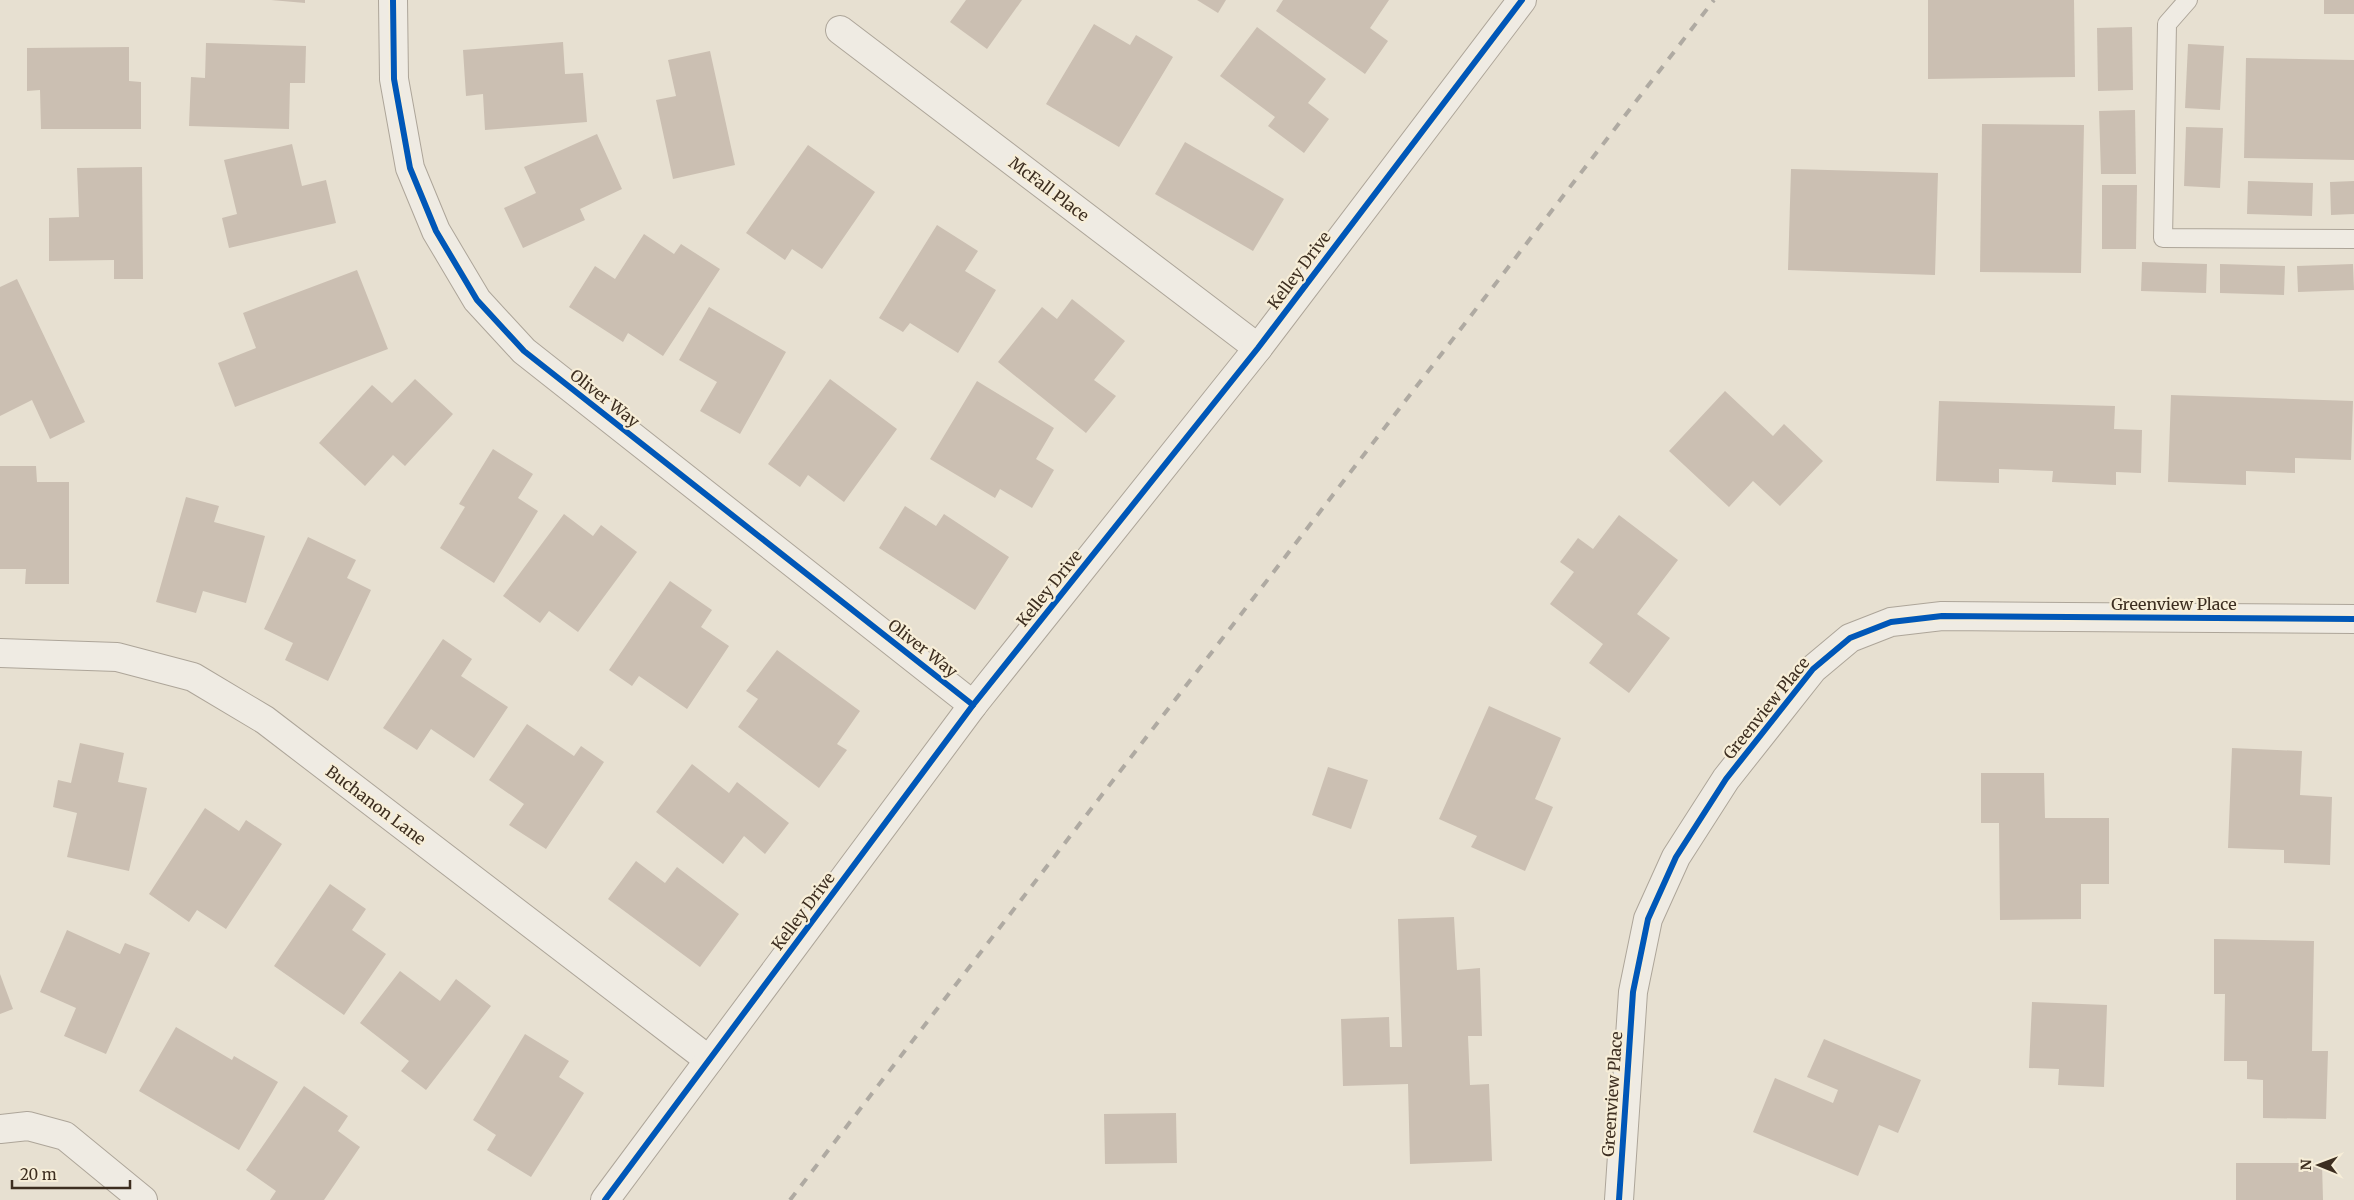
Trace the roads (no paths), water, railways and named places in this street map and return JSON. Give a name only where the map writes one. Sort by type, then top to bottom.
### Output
[{"type":"street","name":"Oliver Way","points":[[393,0],[394,79],[410,168],[436,231],[477,300],[524,351],[973,705]]},
{"type":"street","name":"Kelley Drive","points":[[605,1200],[973,705],[1258,348],[1522,0]]},
{"type":"street","name":"McFall Place","points":[[840,30],[1258,348]]},
{"type":"street","name":"Greenview Place","points":[[1619,1200],[1633,992],[1648,919],[1676,857],[1726,779],[1813,669],[1850,638],[1891,622],[1942,616],[2354,619]]},
{"type":"street","name":"Buchanon Lane","points":[[0,653],[117,657],[193,677],[265,720],[709,1060]]},
{"type":"street","points":[[0,1129],[28,1126],[65,1136],[143,1200]]},
{"type":"lane","points":[[2188,0],[2167,24],[2163,238],[2354,239]]},
{"type":"railway","points":[[790,1200],[1714,0]]}]
